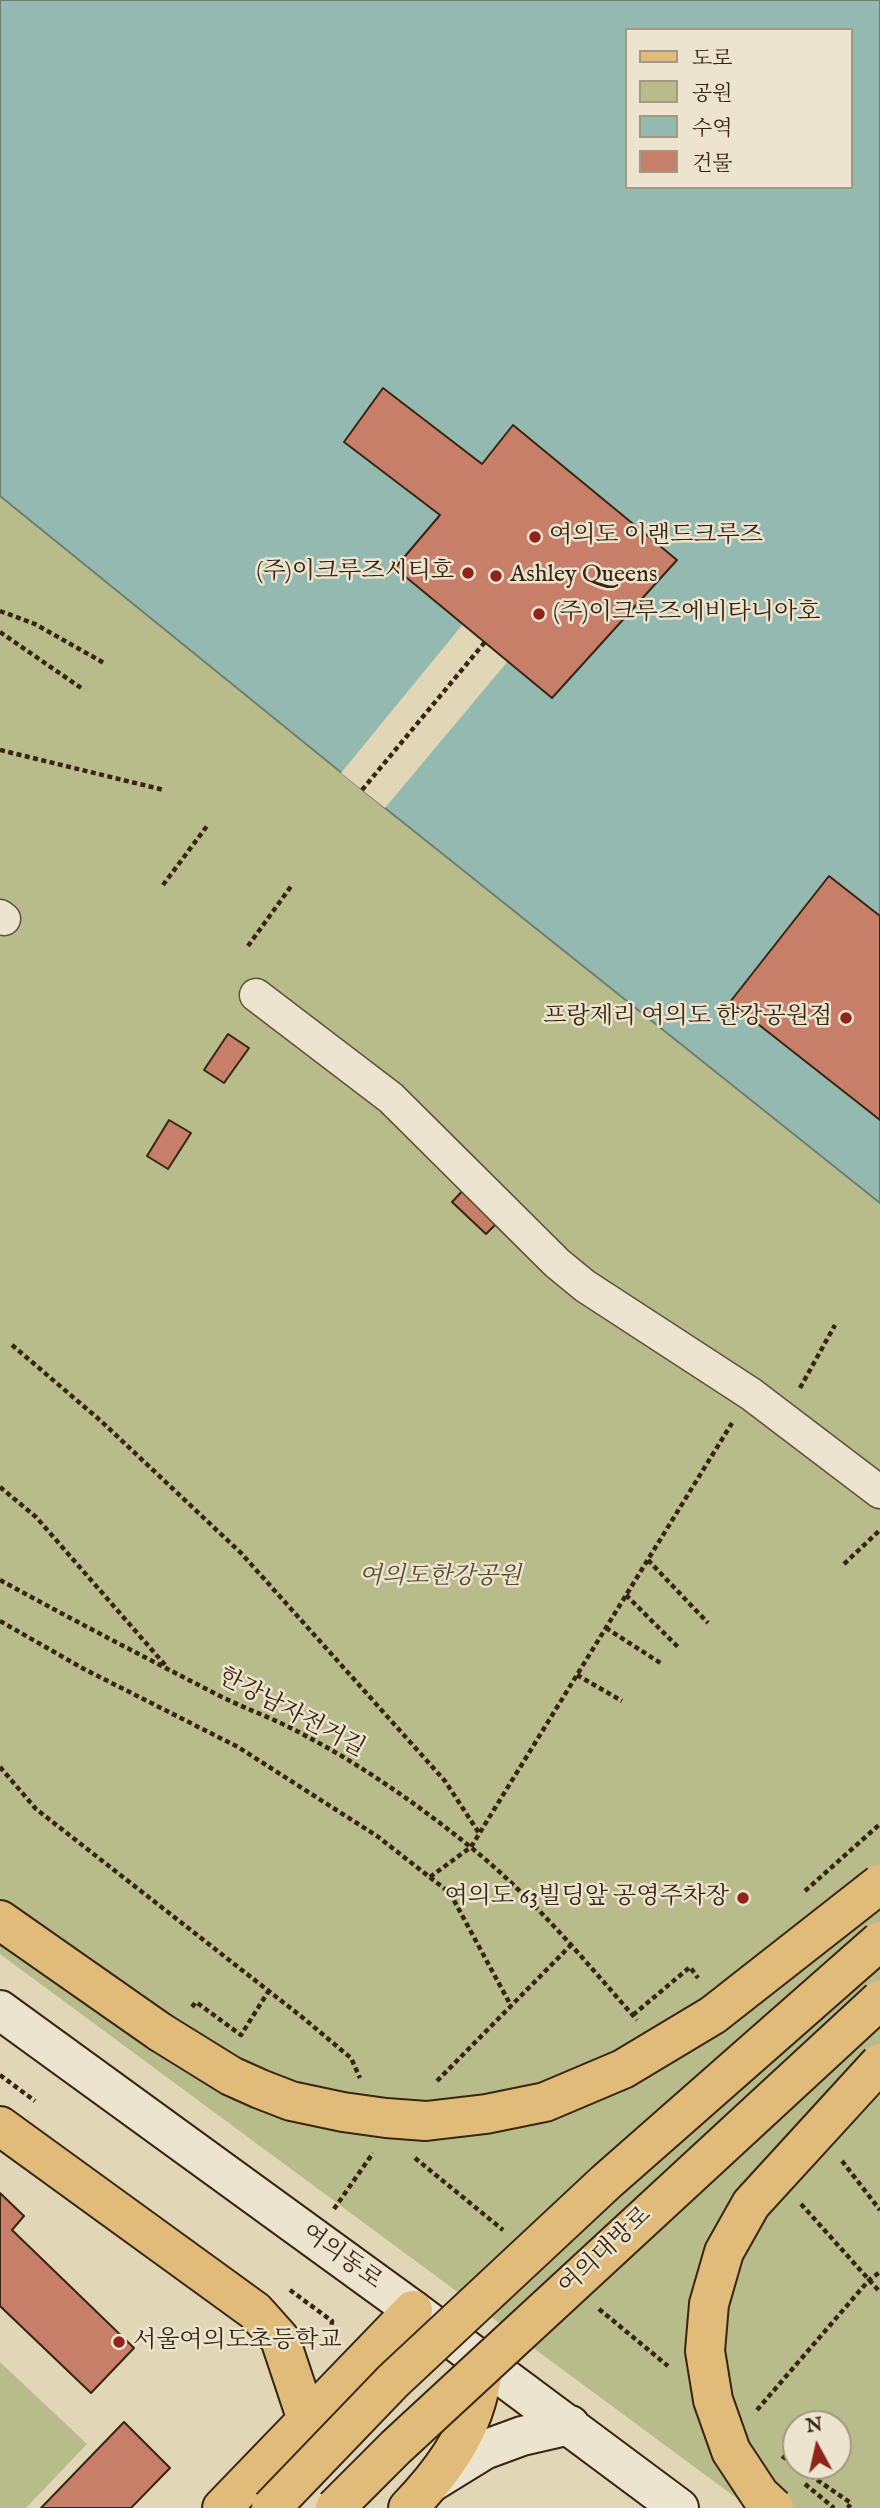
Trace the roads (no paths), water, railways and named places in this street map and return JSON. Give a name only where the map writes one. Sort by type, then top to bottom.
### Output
[{"type":"main road","points":[[0,1920],[174,2023],[231,2076],[291,2101],[386,2119],[426,2121],[486,2114],[545,2102],[623,2069],[713,2015],[880,1884]]},
{"type":"main road","points":[[271,2508],[393,2381],[565,2220],[880,1941]]},
{"type":"main road","name":"여의대방로","points":[[335,2508],[397,2446],[880,2000]]},
{"type":"main road","name":"여의동로","points":[[0,2010],[570,2425],[679,2508]]},
{"type":"main road","points":[[774,2508],[760,2495],[731,2451],[713,2400],[705,2351],[709,2304],[724,2252],[751,2204],[880,2063]]},
{"type":"main road","points":[[0,2126],[255,2311],[280,2339],[307,2420]]},
{"type":"main road","points":[[222,2508],[413,2311]]},
{"type":"main road","points":[[420,2495],[462,2434],[476,2404],[485,2364]]},
{"type":"main road","points":[[420,2495],[484,2450],[522,2436],[570,2425]]},
{"type":"street","points":[[256,995],[391,1098],[557,1263],[585,1286],[751,1394],[880,1492]]},
{"type":"water","points":[[0,0],[880,0],[880,1203],[0,496]]},
{"type":"place","name":"여의도 이랜드크루즈","points":[[535,537]]},
{"type":"place","name":"(주)이크루즈시티호","points":[[468,573]]},
{"type":"place","name":"Ashley Queens","points":[[496,576]]},
{"type":"place","name":"(주)이크루즈에비타니아호","points":[[539,614]]},
{"type":"place","name":"프랑제리 여의도 한강공원점","points":[[846,1018]]},
{"type":"place","name":"여의도 63빌딩앞 공영주차장","points":[[743,1898]]},
{"type":"place","name":"서울여의도초등학교","points":[[119,2342]]},
{"type":"park label","name":"여의도한강공원","points":[[440,1578]]}]
